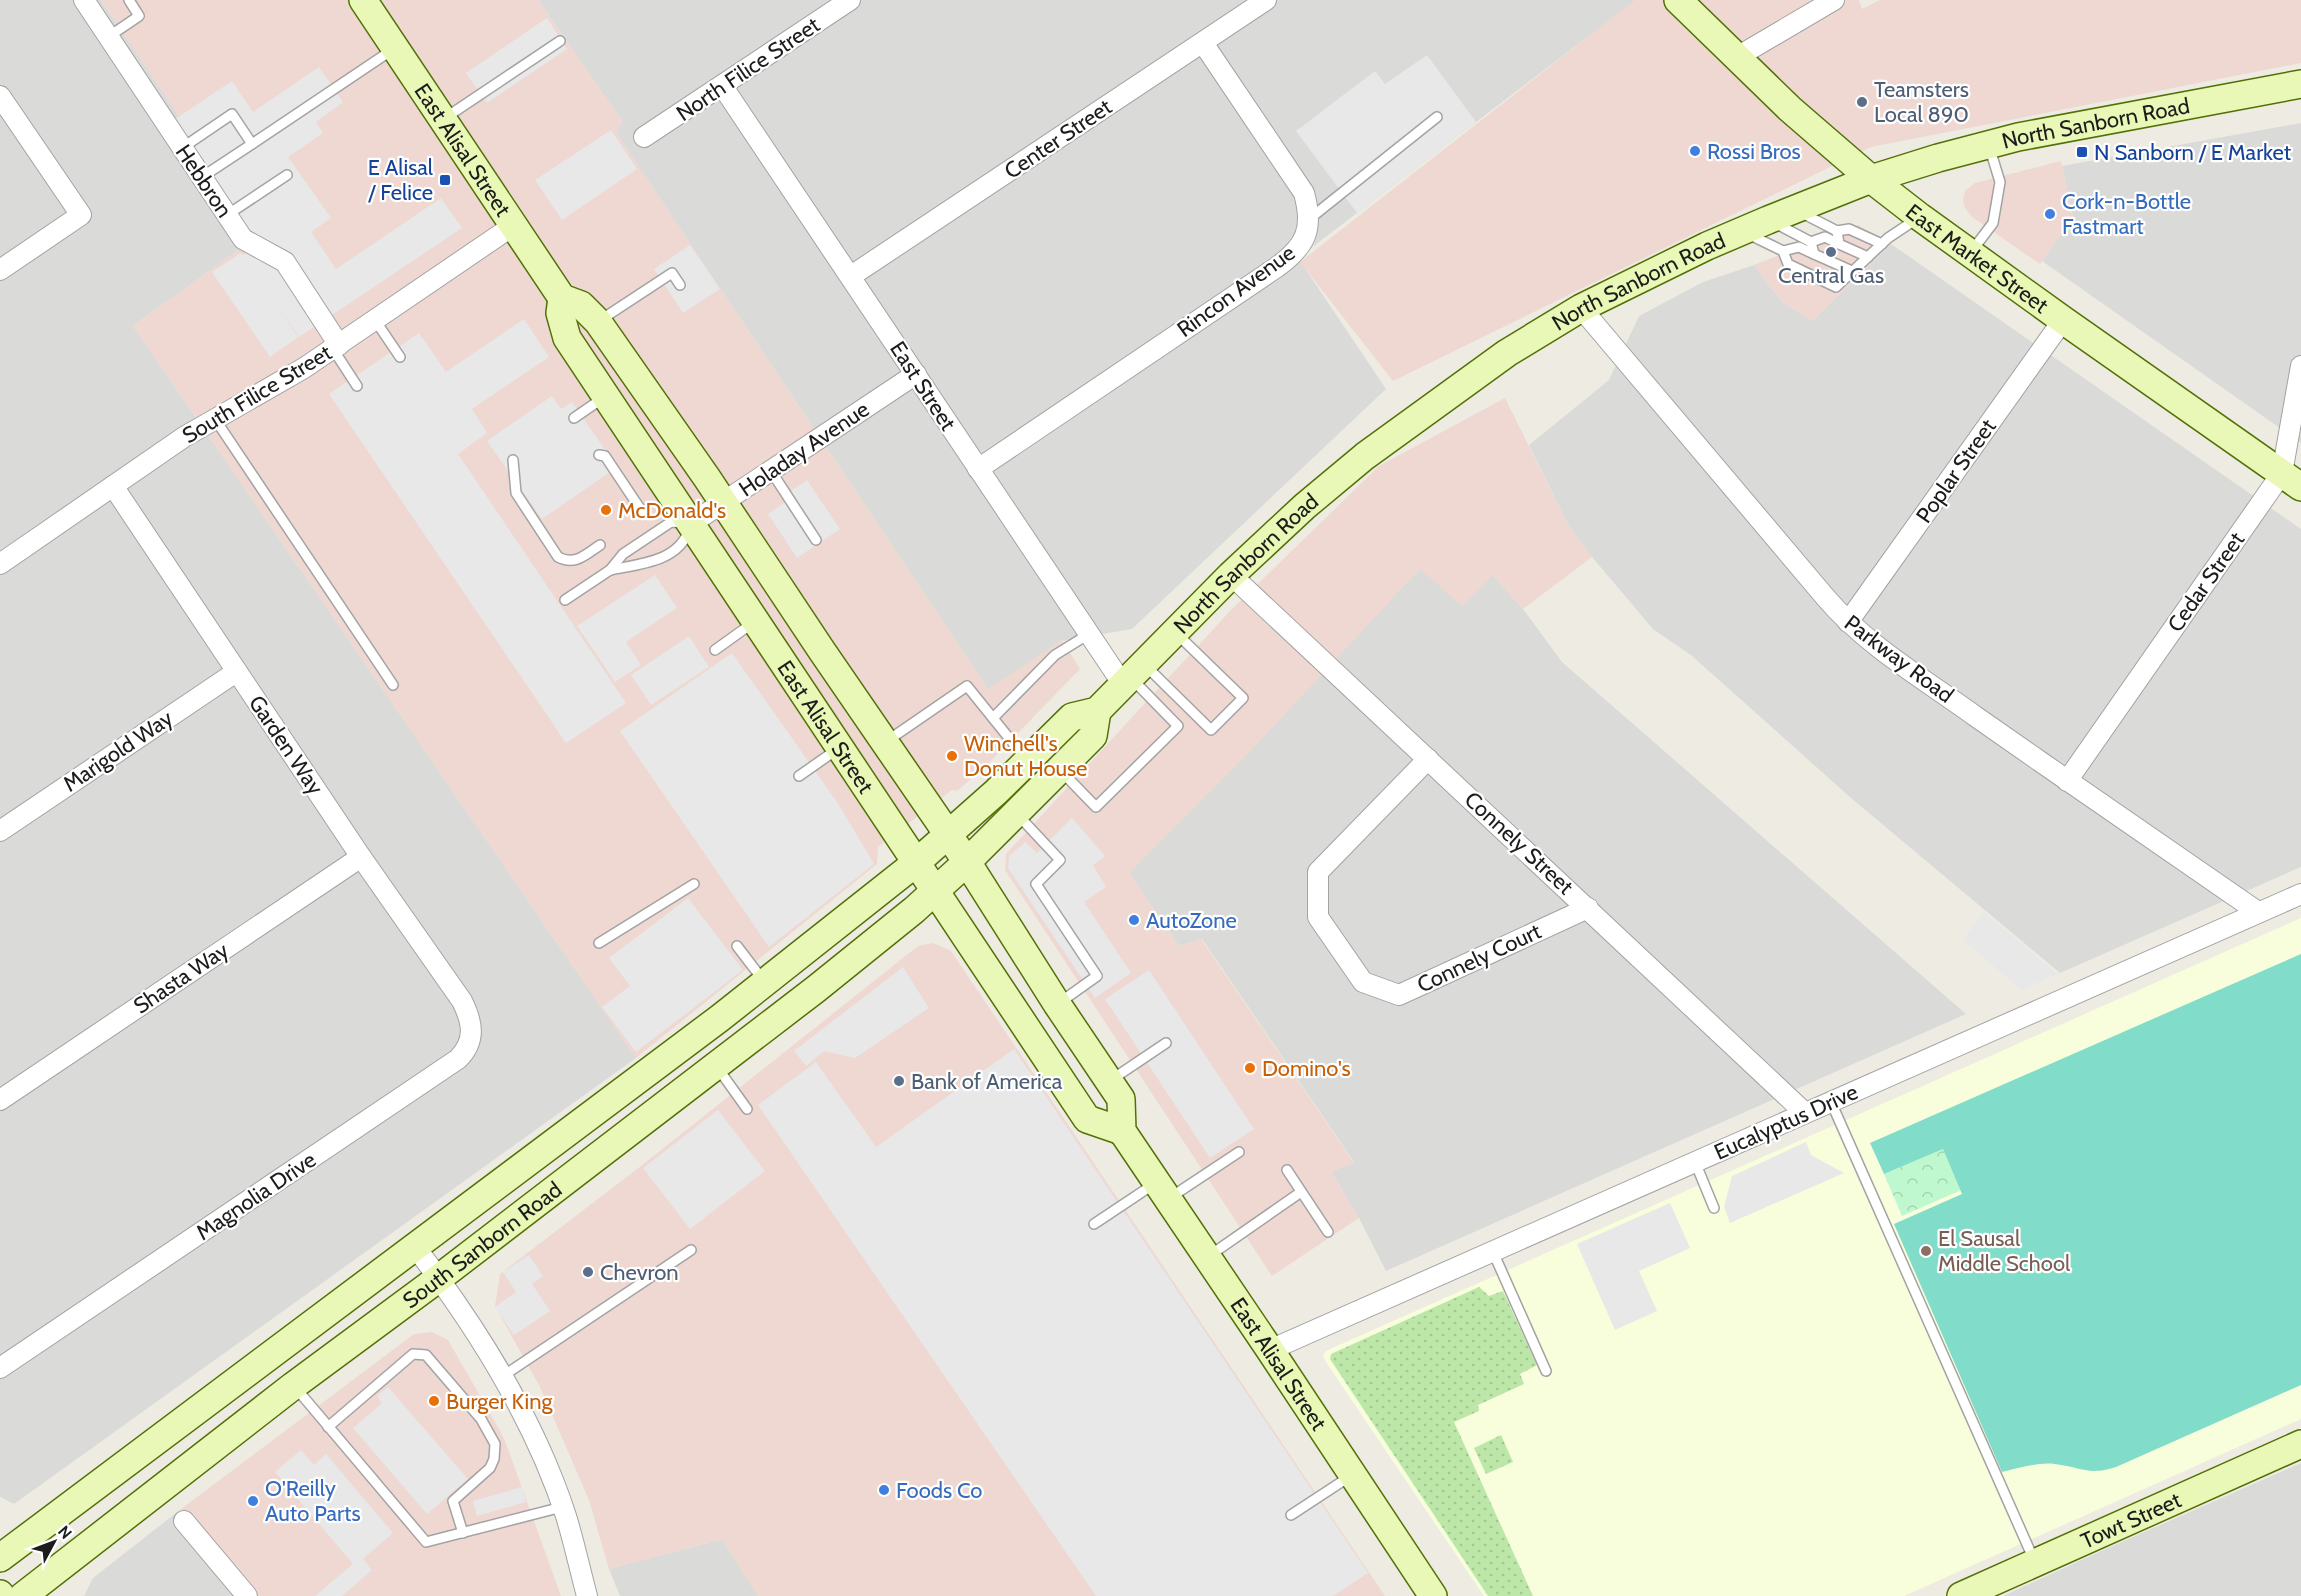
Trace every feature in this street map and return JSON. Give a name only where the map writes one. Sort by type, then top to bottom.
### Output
[{"type":"main road","name":"East Market Street","points":[[1678,0],[1790,109],[1871,179],[2063,320],[2291,480]]},
{"type":"main road","name":"East Alisal Street","points":[[370,5],[395,48],[562,298],[581,305],[598,322],[967,862],[1122,1104],[1122,1131],[1433,1596]]},
{"type":"main road","name":"North Sanborn Road","points":[[917,862],[996,792],[1072,717],[1097,711],[1231,575],[1305,506],[1365,456],[1507,353],[1581,308],[1741,231],[1871,179],[1988,144],[2301,84]]},
{"type":"main road","name":"East Alisal Street","points":[[562,298],[561,313],[567,338],[1087,1119],[1122,1131]]},
{"type":"main road","points":[[936,890],[1093,736],[1097,711]]},
{"type":"main road","name":"South Sanborn Road","points":[[0,1558],[416,1248],[764,983],[917,862]]},
{"type":"main road","name":"South Sanborn Road","points":[[32,1593],[293,1386],[439,1278],[816,989],[936,890]]},
{"type":"main road","name":"Towt Street","points":[[1961,1596],[2301,1444]]},
{"type":"main road","points":[[0,1564],[32,1593]]},
{"type":"street","name":"Hebbron","points":[[84,0],[243,239],[285,262],[336,347]]},
{"type":"street","name":"Center Street","points":[[850,276],[1266,0]]},
{"type":"street","points":[[1737,57],[1834,0]]},
{"type":"street","name":"North Filice Street","points":[[644,137],[723,87],[837,4]]},
{"type":"street","name":"Rincon Avenue","points":[[978,469],[1295,254],[1302,244],[1308,220],[1304,193],[1203,43]]},
{"type":"street","name":"East Street","points":[[723,87],[1089,634],[1133,676]]},
{"type":"street","points":[[0,96],[81,215],[0,270]]},
{"type":"street","name":"South Filice Street","points":[[0,564],[184,437],[275,386],[336,347],[514,225]]},
{"type":"street","name":"Parkway Road","points":[[1581,308],[1848,622],[1889,655],[2067,781],[2258,912]]},
{"type":"street","name":"Poplar Street","points":[[1848,622],[2063,320]]},
{"type":"street","name":"Cedar Street","points":[[2067,781],[2291,480],[2301,366]]},
{"type":"street","name":"Holaday Avenue","points":[[692,523],[916,374]]},
{"type":"street","name":"Garden Way","points":[[113,486],[361,857],[462,1001]]},
{"type":"street","name":"Connely Street","points":[[1231,575],[1805,1113]]},
{"type":"street","name":"Marigold Way","points":[[0,831],[236,672]]},
{"type":"street","name":"Connely Court","points":[[1428,759],[1318,872],[1318,917],[1363,982],[1399,995],[1588,908]]},
{"type":"street","name":"Shasta Way","points":[[0,1100],[361,857]]},
{"type":"street","name":"Eucalyptus Drive","points":[[1270,1350],[2301,894]]},
{"type":"street","name":"Magnolia Drive","points":[[0,1368],[458,1059],[466,1051],[472,1031],[471,1021],[462,1001]]},
{"type":"street","points":[[416,1248],[439,1278],[502,1376],[527,1425],[562,1507],[587,1596]]},
{"type":"street","points":[[184,1521],[247,1596]]},
{"type":"lane","points":[[108,37],[139,16],[129,0]]},
{"type":"lane","points":[[443,119],[560,40]]},
{"type":"lane","points":[[202,177],[395,48]]},
{"type":"lane","points":[[182,148],[232,114],[252,144]]},
{"type":"lane","points":[[1308,220],[1437,117]]},
{"type":"lane","points":[[1971,253],[1992,223],[2000,182],[1988,144]]},
{"type":"lane","points":[[227,215],[287,174]]},
{"type":"lane","points":[[1795,209],[1837,231],[1849,229],[1882,244]]},
{"type":"lane","points":[[1784,251],[1788,264],[1836,286],[1882,244],[1920,217]]},
{"type":"lane","points":[[1768,220],[1811,242],[1825,237],[1868,257]]},
{"type":"lane","points":[[1741,231],[1784,251],[1799,247],[1852,271]]},
{"type":"lane","points":[[1837,231],[1839,243]]},
{"type":"lane","points":[[1811,242],[1814,254]]},
{"type":"lane","points":[[598,322],[672,273],[680,285]]},
{"type":"lane","points":[[375,320],[400,357]]},
{"type":"lane","points":[[336,347],[357,386]]},
{"type":"lane","points":[[574,418],[605,396]]},
{"type":"lane","points":[[215,419],[393,685]]},
{"type":"lane","points":[[600,455],[605,456],[643,513]]},
{"type":"lane","points":[[513,460],[516,494],[558,557],[567,562],[576,560],[600,545]]},
{"type":"lane","points":[[771,471],[816,540]]},
{"type":"lane","points":[[565,600],[610,570],[624,554],[671,522],[692,523],[685,542],[657,561],[610,570]]},
{"type":"lane","points":[[715,650],[755,622]]},
{"type":"lane","points":[[1133,676],[1211,730],[1243,698],[1176,632]]},
{"type":"lane","points":[[993,718],[1054,655],[1089,634]]},
{"type":"lane","points":[[1059,769],[1096,807],[1178,726],[1133,676]]},
{"type":"lane","points":[[885,742],[967,686],[1028,760]]},
{"type":"lane","points":[[799,776],[840,747]]},
{"type":"lane","points":[[1017,813],[1060,860],[1036,884],[1097,976],[1057,1004]]},
{"type":"lane","points":[[599,943],[694,884]]},
{"type":"lane","points":[[737,946],[764,983]]},
{"type":"lane","points":[[1109,1082],[1166,1043]]},
{"type":"lane","points":[[716,1066],[747,1109]]},
{"type":"lane","points":[[1831,1102],[2035,1562]]},
{"type":"lane","points":[[1094,1224],[1239,1152]]},
{"type":"lane","points":[[1695,1162],[1714,1208]]},
{"type":"lane","points":[[1287,1170],[1328,1232]]},
{"type":"lane","points":[[1207,1257],[1301,1192]]},
{"type":"lane","points":[[502,1376],[691,1250]]},
{"type":"lane","points":[[1492,1252],[1546,1371]]},
{"type":"lane","points":[[328,1428],[413,1354],[426,1355],[481,1419],[495,1444],[494,1459],[490,1468],[453,1501],[463,1533]]},
{"type":"lane","points":[[293,1386],[426,1542],[562,1507]]},
{"type":"lane","points":[[1291,1515],[1352,1475]]},
{"type":"shaded area","points":[[0,0],[101,0],[259,235],[133,326],[636,1058],[14,1504],[0,1497]]},
{"type":"shaded area","points":[[101,0],[538,0],[622,121],[616,133],[988,689],[1062,640],[1080,669],[989,763],[957,791],[952,790],[878,847],[877,864],[636,1058],[133,326],[259,235]]},
{"type":"shaded area","points":[[538,0],[1636,0],[1298,258],[1386,389],[1132,629],[1062,641],[988,689],[616,133],[622,121]]},
{"type":"shaded area","points":[[1635,0],[1859,0],[1862,9],[1880,0],[2301,0],[2301,63],[1871,147],[1393,381],[1300,262]]},
{"type":"shaded area","points":[[547,18],[567,49],[487,103],[466,73]]},
{"type":"shaded area","points":[[1427,55],[1476,122],[1357,213],[1296,131],[1375,71],[1385,84]]},
{"type":"shaded area","points":[[319,67],[343,102],[316,122],[323,133],[288,157],[331,218],[311,232],[336,269],[441,198],[462,228],[299,337],[275,303],[298,337],[270,357],[212,272],[241,253],[242,255],[258,250],[171,122],[232,81],[253,112]]},
{"type":"shaded area","points":[[2301,123],[2301,443],[2042,261],[2073,218],[2062,166]]},
{"type":"shaded area","points":[[611,130],[637,169],[562,220],[535,180]]},
{"type":"shaded area","points":[[2061,161],[2073,218],[2040,264],[1972,217],[1965,208],[1963,200],[1965,191],[1975,183]]},
{"type":"shaded area","points":[[1858,225],[1891,244],[1812,321],[1781,301],[1754,265]]},
{"type":"shaded area","points":[[1891,244],[2301,529],[2301,867],[2060,973],[1851,798],[1692,656],[1653,629],[1568,525],[1529,445],[1609,380],[1639,316],[1703,282],[1754,265],[1781,301],[1812,321]]},
{"type":"shaded area","points":[[690,245],[720,289],[683,313],[654,269]]},
{"type":"shaded area","points":[[524,319],[549,357],[472,409],[487,433],[458,454],[626,703],[566,743],[329,394],[419,333],[446,372]]},
{"type":"shaded area","points":[[552,396],[561,409],[572,402],[617,467],[542,519],[487,441]]},
{"type":"shaded area","points":[[1505,398],[1568,525],[1592,557],[1523,609],[1493,575],[1462,606],[1420,569],[1261,740],[1129,873],[1179,946],[1201,939],[1354,1163],[1331,1172],[1359,1218],[1272,1276],[1005,870],[1006,854],[1231,610],[1379,466]]},
{"type":"shaded area","points":[[807,480],[840,529],[797,558],[768,514],[787,501],[783,496]]},
{"type":"shaded area","points":[[1420,569],[1492,574],[1523,609],[1562,662],[1966,1014],[1386,1271],[1359,1218],[1331,1172],[1354,1162],[1202,939],[1179,946],[1129,873]]},
{"type":"shaded area","points":[[655,575],[677,608],[626,642],[641,665],[615,682],[577,626]]},
{"type":"shaded area","points":[[689,636],[709,667],[651,705],[631,675]]},
{"type":"shaded area","points":[[732,653],[839,805],[874,864],[769,947],[620,731]]},
{"type":"shaded area","points":[[1072,818],[1105,856],[1093,865],[1106,887],[1084,902],[1131,973],[1095,998],[1008,868],[1009,856],[1025,842],[1037,853]]},
{"type":"shaded area","points":[[688,898],[743,970],[636,1052],[602,1007],[630,986],[609,958]]},
{"type":"shaded area","points":[[1984,912],[2058,974],[2021,990],[1963,940]]},
{"type":"shaded area","name":"El Sausal Middle School","points":[[2301,918],[2301,1419],[1904,1596],[1484,1596],[1326,1362],[1323,1355],[1326,1351]]},
{"type":"shaded area","points":[[933,943],[951,951],[1385,1596],[758,1596],[722,1539],[609,1569],[589,1500],[540,1387],[495,1306],[500,1274],[641,1166],[918,946]]},
{"type":"shaded area","points":[[2301,954],[2301,1385],[2106,1470],[2091,1471],[2055,1464],[2042,1464],[2002,1472],[1894,1224],[1962,1194],[1943,1149],[1884,1174],[1870,1143]]},
{"type":"shaded area","points":[[903,967],[929,1008],[855,1058],[824,1051],[806,1066],[794,1051]]},
{"type":"shaded area","points":[[1149,970],[1254,1129],[1210,1158],[1105,999]]},
{"type":"shaded area","points":[[1014,1049],[1368,1573],[1333,1596],[1096,1596],[758,1105],[816,1062],[876,1147]]},
{"type":"shaded area","points":[[718,1110],[765,1171],[690,1229],[643,1168]]},
{"type":"shaded area","points":[[1806,1142],[1811,1155],[1844,1173],[1730,1223],[1724,1207],[1732,1176]]},
{"type":"shaded area","points":[[1670,1203],[1690,1248],[1639,1271],[1657,1311],[1615,1330],[1577,1244]]},
{"type":"shaded area","points":[[529,1255],[543,1276],[532,1284],[550,1311],[514,1335],[495,1307],[516,1292],[503,1272]]},
{"type":"shaded area","points":[[432,1332],[448,1340],[504,1438],[561,1596],[257,1596],[181,1509],[414,1334]]},
{"type":"shaded area","points":[[388,1387],[468,1479],[427,1514],[353,1428],[382,1403],[377,1396]]},
{"type":"shaded area","points":[[301,1450],[314,1465],[326,1454],[393,1533],[363,1559],[372,1570],[342,1596],[315,1596],[353,1564],[275,1472]]},
{"type":"shaded area","points":[[2301,1463],[2301,1596],[2003,1596],[2099,1552]]},
{"type":"shaded area","points":[[522,1487],[526,1502],[477,1516],[473,1501]]},
{"type":"shaded area","points":[[181,1509],[257,1596],[84,1596],[93,1578]]},
{"type":"shaded area","points":[[722,1539],[758,1596],[620,1596],[609,1569]]},
{"type":"green space","points":[[1943,1149],[1961,1190],[1902,1216],[1884,1174]]},
{"type":"green space","points":[[1479,1287],[1489,1296],[1503,1291],[1537,1365],[1520,1374],[1524,1384],[1478,1405],[1479,1411],[1454,1422],[1533,1596],[1488,1596],[1330,1359],[1331,1354]]},
{"type":"green space","points":[[1501,1435],[1513,1462],[1486,1474],[1474,1448]]},
{"type":"place","name":"Teamsters Local 890","points":[[1862,102]]},
{"type":"place","name":"Rossi Bros","points":[[1695,151]]},
{"type":"place","name":"N Sanborn / E Market","points":[[2082,152]]},
{"type":"place","name":"E Alisal / Felice","points":[[445,180]]},
{"type":"place","name":"Cork-n-Bottle Fastmart","points":[[2050,214]]},
{"type":"place","name":"Central Gas","points":[[1831,252]]},
{"type":"place","name":"McDonald's","points":[[606,510]]},
{"type":"place","name":"Winchell's Donut House","points":[[952,756]]},
{"type":"place","name":"AutoZone","points":[[1134,920]]},
{"type":"place","name":"Domino's","points":[[1250,1068]]},
{"type":"place","name":"Bank of America","points":[[899,1081]]},
{"type":"place","name":"El Sausal Middle School","points":[[1926,1251]]},
{"type":"place","name":"Chevron","points":[[588,1272]]},
{"type":"place","name":"Burger King","points":[[434,1401]]},
{"type":"place","name":"Foods Co","points":[[884,1490]]},
{"type":"place","name":"O'Reilly Auto Parts","points":[[253,1501]]}]
